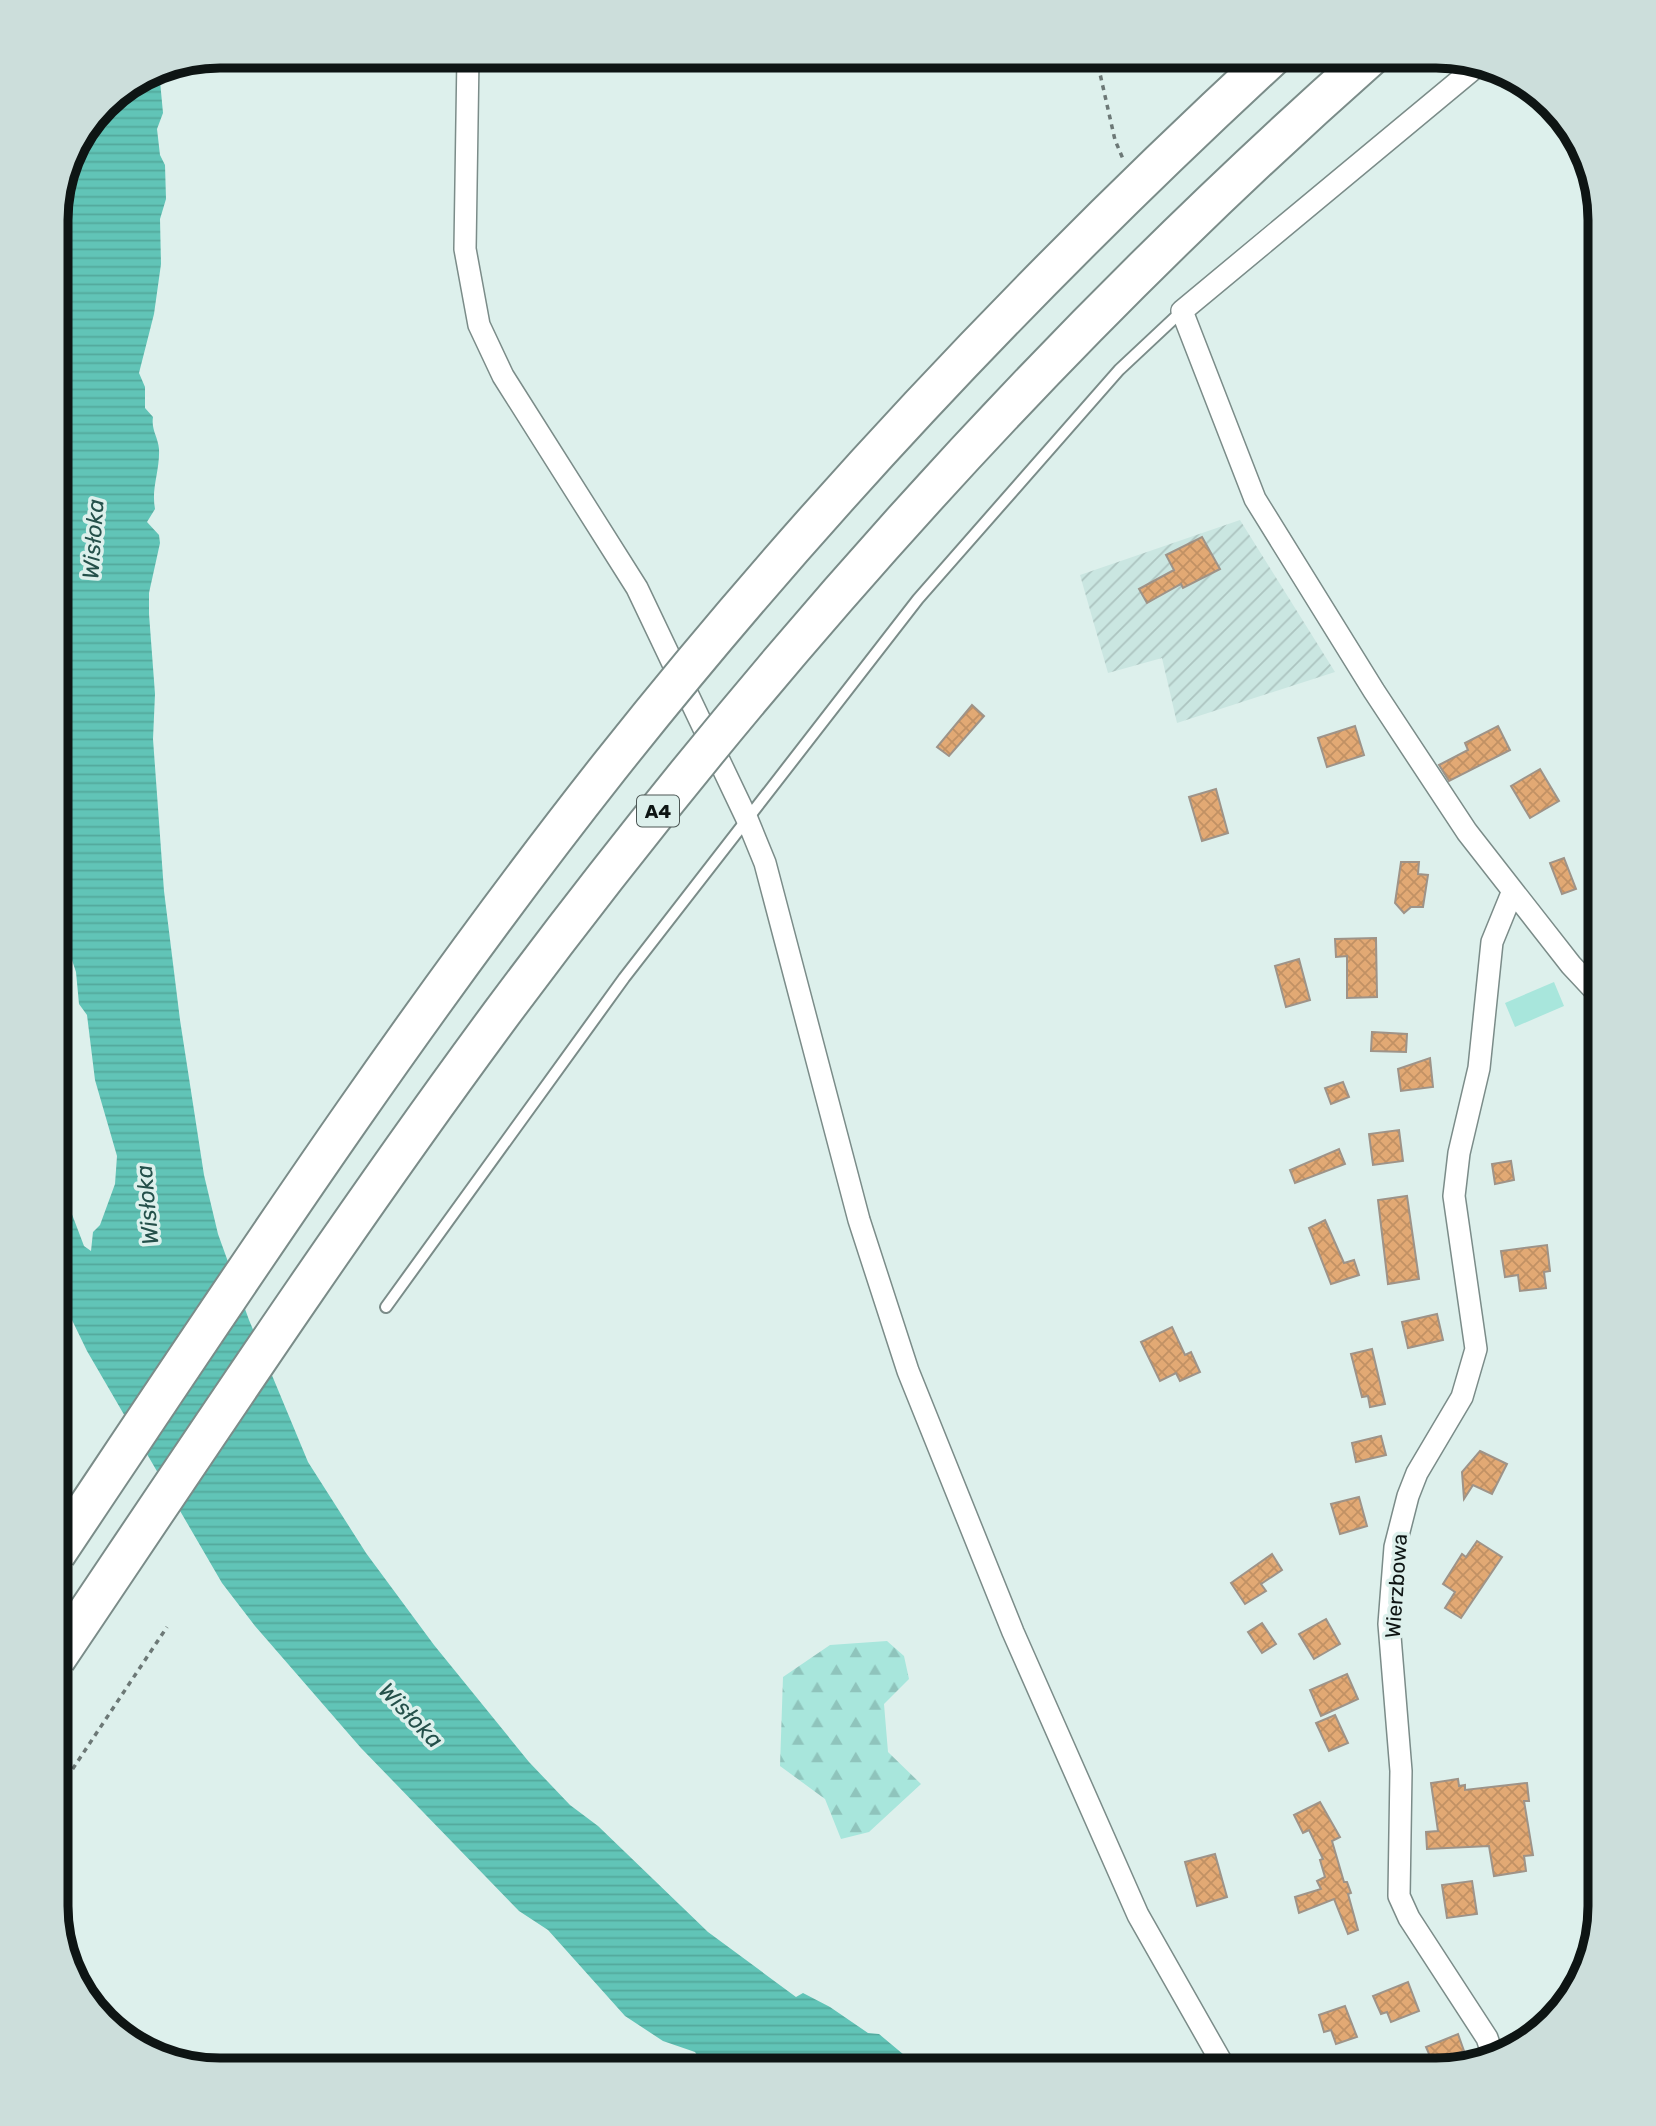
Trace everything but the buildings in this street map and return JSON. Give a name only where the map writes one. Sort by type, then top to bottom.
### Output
[{"type":"highway","points":[[68,1536],[442,991],[555,836],[647,719],[758,586],[948,374],[1134,186],[1259,69]]},
{"type":"highway","name":"A4","points":[[68,1641],[285,1320],[421,1125],[556,942],[711,745],[877,550],[1002,414],[1194,220],[1357,69]]},
{"type":"street","points":[[468,68],[464,249],[479,325],[503,376],[637,588],[747,819],[765,863],[859,1220],[908,1371],[1013,1632],[1138,1915],[1219,2058]]},
{"type":"street","points":[[1470,72],[1182,310],[1255,499],[1374,691],[1467,832],[1512,893],[1588,983]]},
{"type":"street","name":"Wierzbowa","points":[[1490,2047],[1487,2038],[1409,1917],[1399,1896],[1401,1771],[1389,1624],[1395,1546],[1408,1496],[1417,1473],[1462,1397],[1476,1349],[1454,1196],[1459,1153],[1479,1068],[1492,942],[1512,893]]},
{"type":"lane","points":[[386,1307],[624,978],[918,599],[1119,370],[1182,310]]},
{"type":"path","points":[[1099,69],[1115,140]]},
{"type":"path","points":[[68,1776],[167,1627]]},
{"type":"shaded area","points":[[1240,520],[1335,672],[1177,723],[1162,658],[1108,673],[1080,575]]},
{"type":"green space","points":[[1554,982],[1564,1006],[1515,1027],[1505,1003]]},
{"type":"green space","points":[[887,1641],[904,1656],[909,1679],[884,1704],[888,1752],[921,1784],[869,1832],[841,1839],[825,1799],[780,1766],[783,1677],[830,1645]]},
{"type":"water","name":"Wisłoka","points":[[160,81],[163,113],[157,129],[160,155],[165,165],[166,199],[160,219],[161,264],[154,314],[139,373],[145,387],[145,408],[153,417],[159,449],[155,509],[147,522],[159,535],[160,543],[149,593],[155,694],[153,739],[164,891],[180,1020],[204,1175],[218,1234],[249,1320],[308,1462],[366,1553],[434,1645],[529,1762],[570,1805],[598,1826],[708,1932],[796,1997],[803,1993],[830,2007],[868,2033],[879,2034],[908,2058],[699,2058],[695,2052],[663,2041],[625,2016],[548,1930],[519,1911],[361,1748],[255,1626],[222,1583],[87,1351],[68,1312],[68,1205],[84,1246],[91,1251],[93,1232],[100,1225],[115,1184],[117,1156],[95,1080],[87,1015],[79,1004],[76,972],[69,940],[69,210],[73,181],[94,136],[106,120],[128,100]]}]
